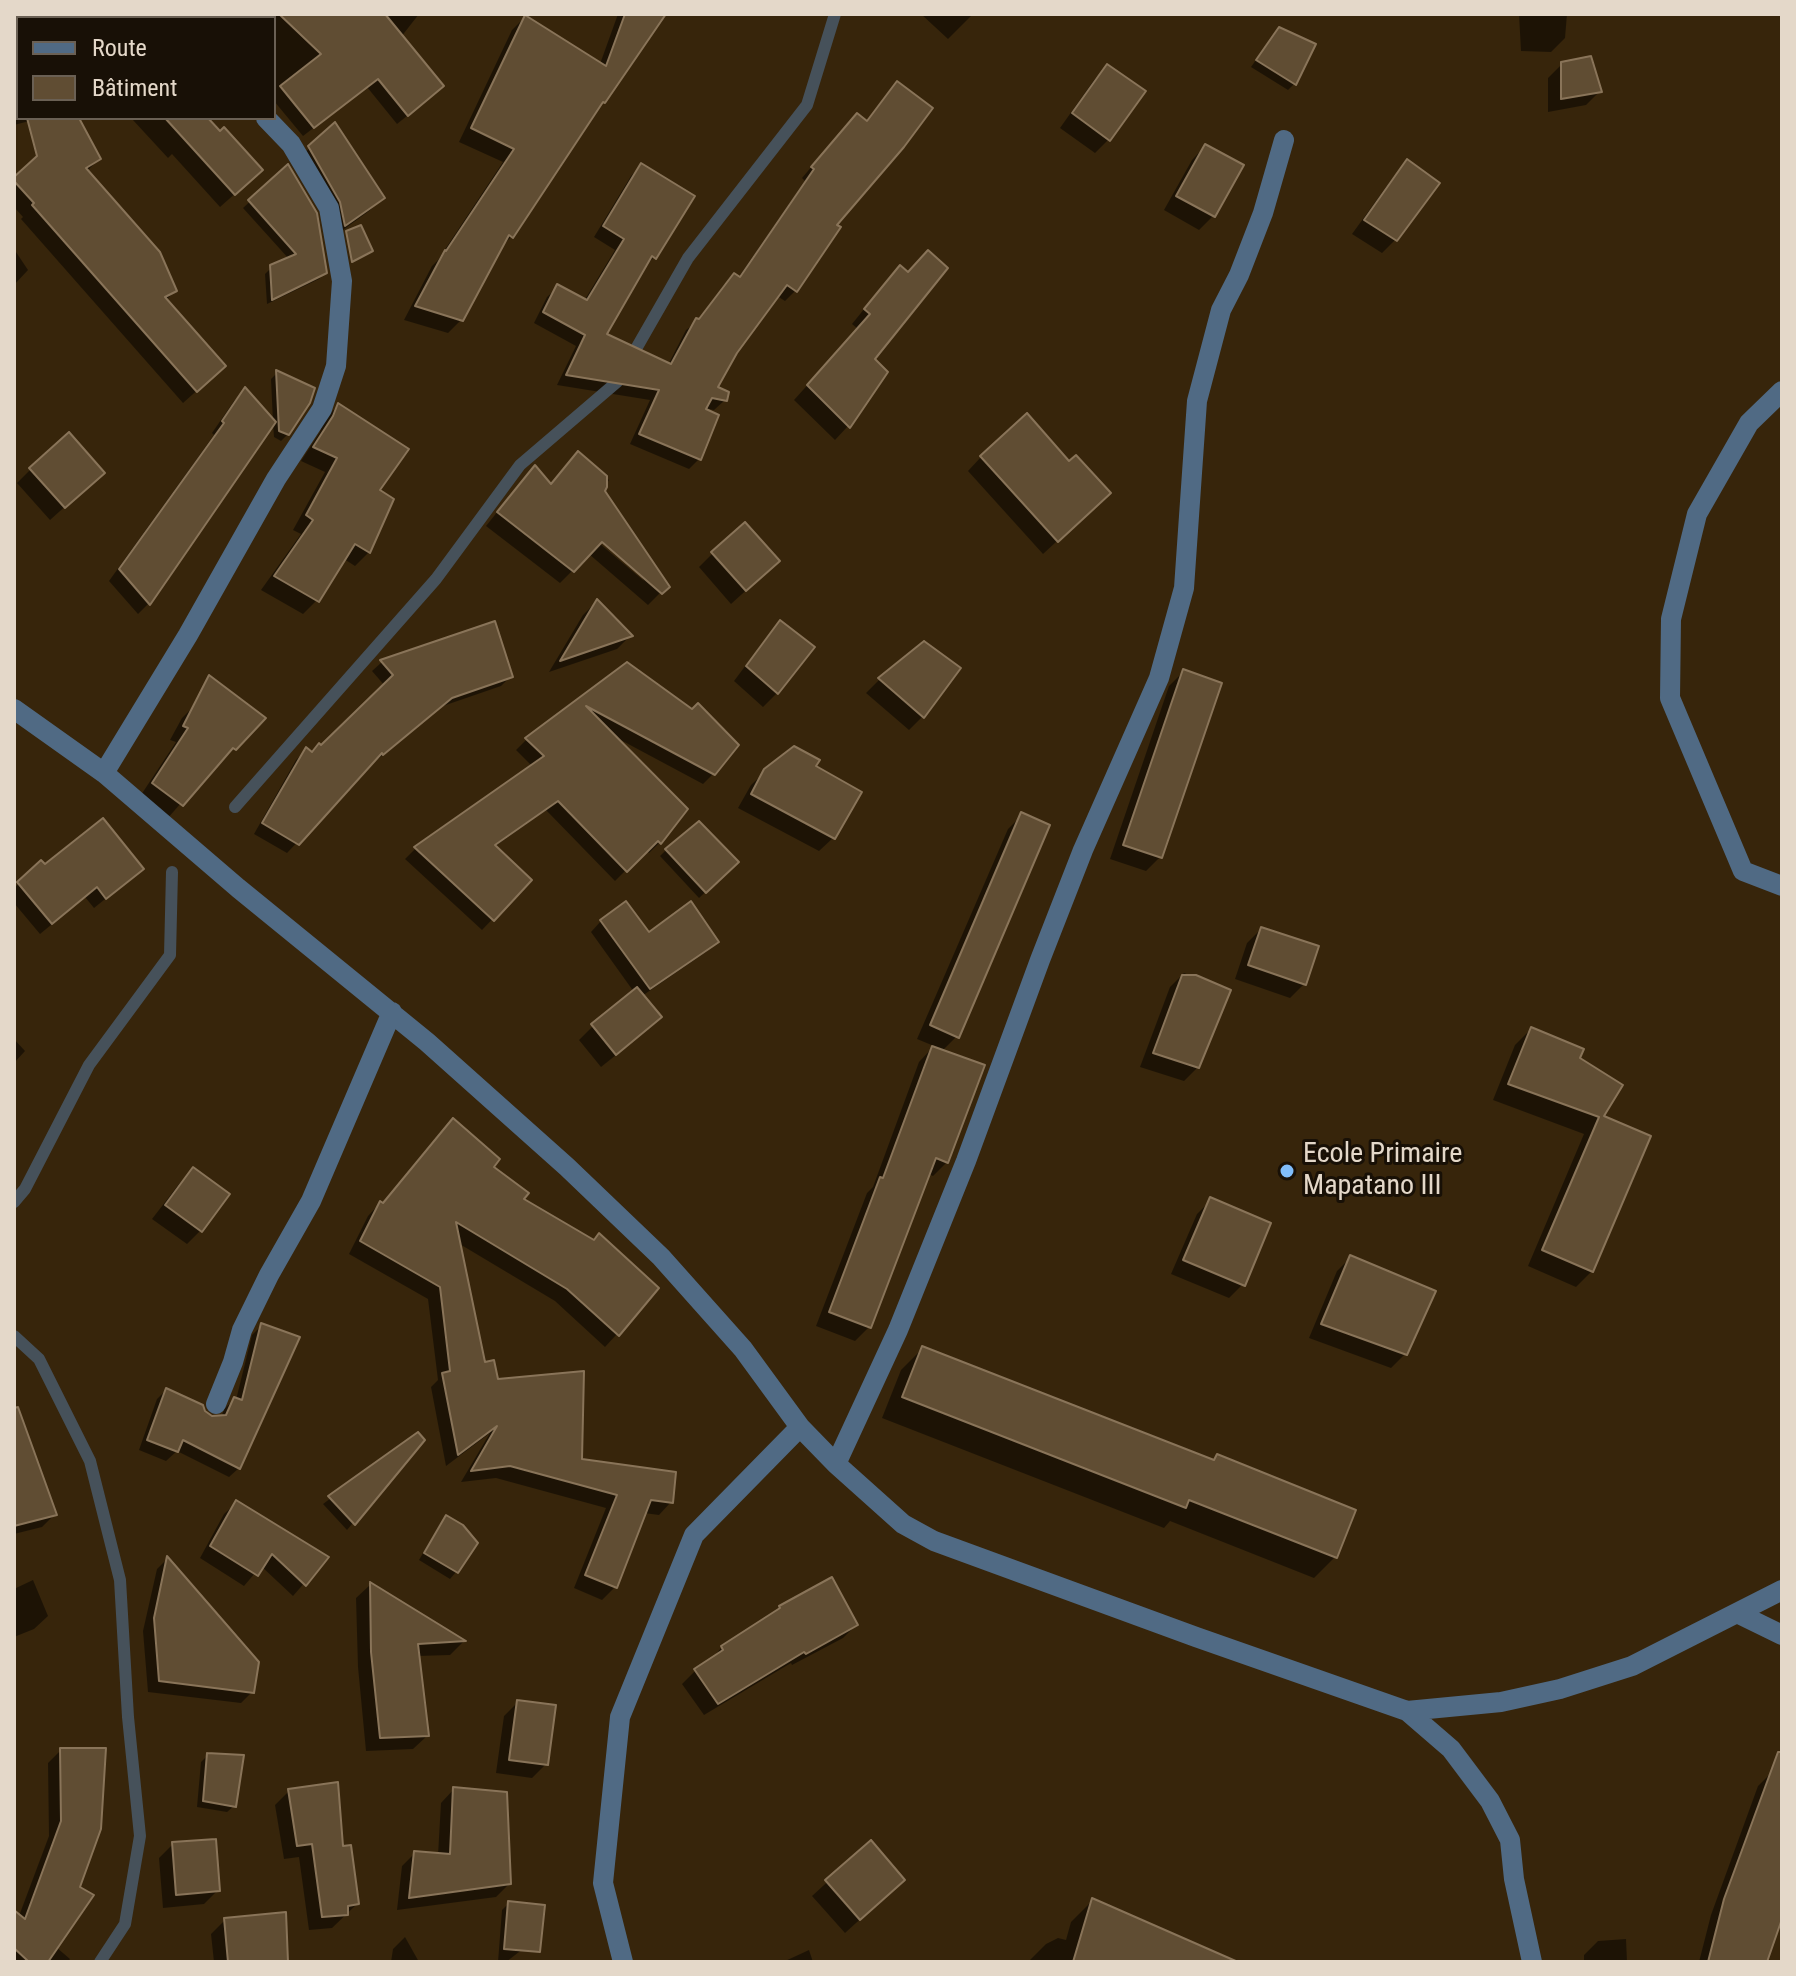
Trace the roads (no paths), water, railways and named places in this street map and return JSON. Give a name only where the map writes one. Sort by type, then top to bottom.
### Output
[{"type":"street","points":[[104,773],[188,635],[276,479],[322,409],[336,366],[342,281],[329,208],[291,144],[268,120]]},
{"type":"street","points":[[836,1464],[898,1330],[966,1161],[1083,850],[1159,678],[1184,588],[1197,401],[1221,310],[1239,275],[1258,225],[1284,140]]},
{"type":"street","points":[[1782,391],[1749,423],[1697,514],[1671,619],[1670,698],[1743,871],[1782,886]]},
{"type":"street","points":[[14,709],[104,773],[238,888],[392,1012],[555,1157],[661,1257],[743,1349],[800,1427],[903,1524],[934,1541],[1407,1711],[1451,1749],[1490,1801],[1510,1840],[1514,1879],[1532,1962]]},
{"type":"street","points":[[216,1404],[242,1330],[311,1201],[392,1012]]},
{"type":"street","points":[[623,1962],[603,1883],[620,1717],[694,1535],[800,1427]]},
{"type":"street","points":[[1407,1711],[1501,1702],[1560,1689],[1632,1666],[1782,1590]]},
{"type":"street","points":[[1737,1613],[1782,1635]]},
{"type":"waterway","points":[[235,807],[436,579],[520,465],[617,382],[688,258],[807,105],[835,14]]},
{"type":"waterway","points":[[14,1202],[25,1189],[89,1065],[170,955],[172,872]]},
{"type":"waterway","points":[[14,1336],[39,1359],[90,1461],[120,1580],[128,1717],[140,1836],[125,1924],[100,1962]]},
{"type":"place","name":"Ecole Primaire Mapatano III","points":[[1287,1171]]}]
